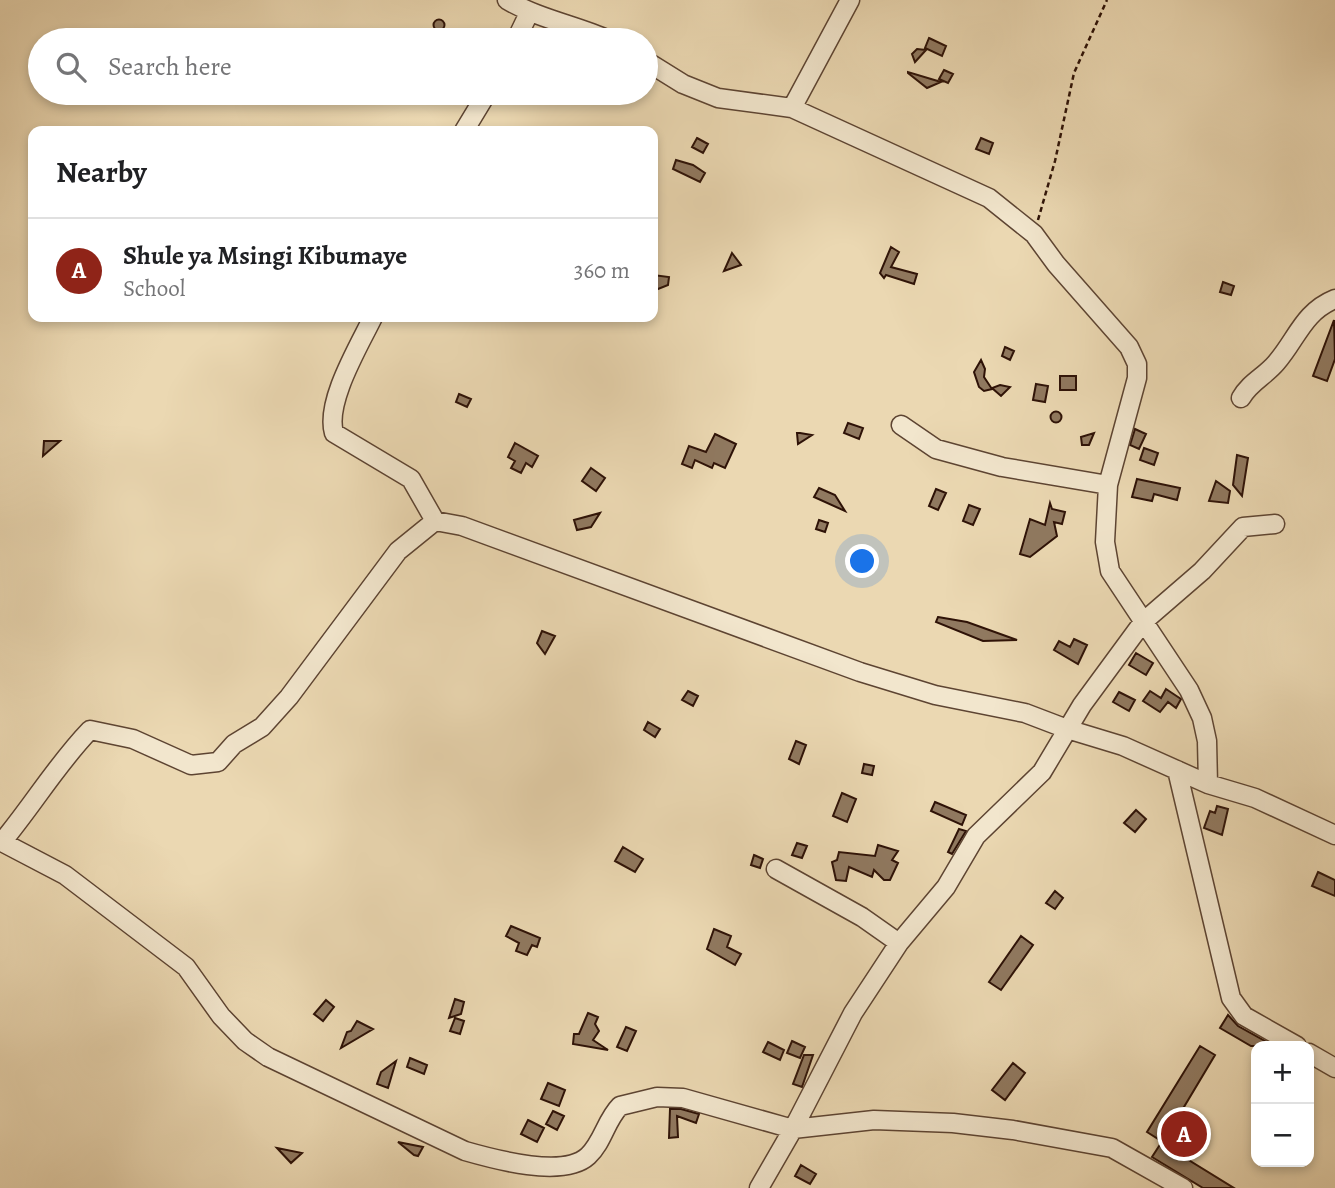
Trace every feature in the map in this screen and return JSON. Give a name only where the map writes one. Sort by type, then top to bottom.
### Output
[{"type":"street","points":[[507,0],[529,13],[582,28]]},
{"type":"street","points":[[792,108],[850,0]]},
{"type":"street","points":[[522,28],[529,13]]},
{"type":"street","points":[[658,68],[683,84],[718,98],[792,108],[989,198],[1034,234],[1056,264],[1129,346],[1138,364],[1137,378],[1108,485],[1105,542],[1110,572],[1189,690],[1202,718],[1207,741],[1208,784]]},
{"type":"street","points":[[467,126],[480,105]]},
{"type":"street","points":[[1241,398],[1249,384],[1275,365],[1304,318],[1335,299]]},
{"type":"street","points":[[371,322],[333,406],[331,424],[334,433],[411,479],[436,521],[462,526],[860,672],[934,695],[1025,713],[1123,746],[1208,784],[1255,798],[1335,835]]},
{"type":"street","points":[[901,425],[936,449],[1002,467],[1108,485]]},
{"type":"street","points":[[436,521],[398,551],[289,697],[262,727],[234,744],[218,761],[191,765],[133,739],[90,730],[67,754],[32,807],[1,841],[65,875],[186,967],[221,1016],[245,1041],[268,1057],[465,1151],[520,1164],[570,1164],[586,1158],[620,1106],[657,1097],[682,1098],[793,1129],[874,1120],[953,1123],[1013,1130],[1112,1148],[1183,1188]]},
{"type":"street","points":[[759,1188],[853,1013],[898,943],[946,887],[989,820],[1042,772],[1067,729],[1143,622],[1194,579],[1243,527],[1275,524]]},
{"type":"street","points":[[1177,770],[1231,998],[1244,1016],[1288,1041]]},
{"type":"street","points":[[776,869],[862,917],[898,943]]},
{"type":"street","points":[[1314,1056],[1335,1068]]},
{"type":"path","points":[[1034,234],[1055,161],[1077,64],[1107,0]]},
{"type":"building","points":[[435,21],[443,21],[444,28],[434,28]]},
{"type":"building","points":[[929,38],[946,46],[942,56],[925,48]]},
{"type":"building","points":[[917,49],[926,50],[915,62],[912,54]]},
{"type":"building","points":[[944,70],[953,74],[948,83],[939,79]]},
{"type":"building","points":[[908,72],[941,82],[927,88]]},
{"type":"building","points":[[697,138],[708,144],[703,153],[692,147]]},
{"type":"building","points":[[981,138],[993,143],[989,154],[976,149]]},
{"type":"building","points":[[676,160],[693,165],[705,173],[700,182],[673,169]]},
{"type":"building","points":[[891,247],[899,252],[891,267],[917,274],[914,284],[886,275],[884,278],[880,273]]},
{"type":"building","points":[[732,253],[741,265],[724,271]]},
{"type":"building","points":[[658,276],[669,277],[668,285],[658,289]]},
{"type":"building","points":[[1223,282],[1234,286],[1231,295],[1220,292]]},
{"type":"building","points":[[1334,320],[1335,359],[1327,381],[1313,376]]},
{"type":"building","points":[[1005,347],[1014,351],[1010,360],[1002,356]]},
{"type":"building","points":[[981,360],[985,369],[984,377],[992,389],[984,391],[979,387],[974,372]]},
{"type":"building","points":[[1060,376],[1076,376],[1076,390],[1060,390]]},
{"type":"building","points":[[1036,384],[1048,386],[1045,402],[1033,400]]},
{"type":"building","points":[[1000,385],[1010,387],[1001,396],[992,388]]},
{"type":"building","points":[[459,394],[471,399],[467,407],[456,402]]},
{"type":"building","points":[[1056,412],[1060,413],[1060,421],[1056,422],[1052,421],[1051,417],[1052,413]]},
{"type":"building","points":[[848,423],[863,428],[859,439],[844,433]]},
{"type":"building","points":[[1135,429],[1146,434],[1139,449],[1130,445]]},
{"type":"building","points":[[797,433],[800,433],[812,435],[798,444]]},
{"type":"building","points":[[1094,433],[1089,445],[1082,445],[1081,437]]},
{"type":"building","points":[[715,434],[736,444],[725,468],[714,463],[712,468],[695,460],[692,468],[682,464],[689,446],[706,452]]},
{"type":"building","points":[[44,441],[60,441],[43,456]]},
{"type":"building","points":[[515,443],[538,456],[532,467],[526,463],[521,473],[511,468],[515,461],[508,457]]},
{"type":"building","points":[[1144,448],[1158,453],[1154,465],[1140,460]]},
{"type":"building","points":[[1237,455],[1248,458],[1242,496],[1233,485]]},
{"type":"building","points":[[591,468],[605,478],[596,491],[582,481]]},
{"type":"building","points":[[1137,479],[1180,488],[1177,500],[1154,494],[1152,501],[1132,497]]},
{"type":"building","points":[[1216,481],[1230,491],[1228,503],[1209,501]]},
{"type":"building","points":[[819,488],[835,495],[845,511],[814,497]]},
{"type":"building","points":[[936,489],[946,493],[938,510],[929,506]]},
{"type":"building","points":[[1050,503],[1052,509],[1065,512],[1062,524],[1054,522],[1057,536],[1030,557],[1020,554],[1030,519],[1045,525]]},
{"type":"building","points":[[969,505],[980,509],[973,525],[963,521]]},
{"type":"building","points":[[600,513],[591,527],[577,530],[574,520]]},
{"type":"building","points":[[819,520],[828,523],[825,532],[816,529]]},
{"type":"building","points":[[938,617],[967,622],[1017,640],[983,641],[936,622]]},
{"type":"building","points":[[542,631],[555,636],[545,654],[537,643]]},
{"type":"building","points":[[1074,639],[1087,645],[1078,664],[1054,650],[1059,641],[1070,647]]},
{"type":"building","points":[[1136,653],[1153,663],[1146,675],[1129,665]]},
{"type":"building","points":[[1166,689],[1181,699],[1176,708],[1168,702],[1160,712],[1143,701],[1150,691],[1161,698]]},
{"type":"building","points":[[688,691],[698,696],[693,706],[682,700]]},
{"type":"building","points":[[1119,692],[1135,700],[1129,711],[1113,702]]},
{"type":"building","points":[[648,722],[660,729],[655,737],[644,730]]},
{"type":"building","points":[[796,741],[806,745],[799,764],[789,759]]},
{"type":"building","points":[[864,764],[874,766],[872,775],[862,773]]},
{"type":"building","points":[[842,793],[856,799],[847,822],[833,816]]},
{"type":"building","points":[[935,802],[966,815],[962,825],[931,811]]},
{"type":"building","points":[[1217,806],[1228,809],[1222,835],[1204,828],[1210,811],[1215,813]]},
{"type":"building","points":[[1136,810],[1146,819],[1135,832],[1124,823]]},
{"type":"building","points":[[959,829],[966,831],[952,854],[948,852]]},
{"type":"building","points":[[797,843],[807,846],[802,858],[792,855]]},
{"type":"building","points":[[878,845],[898,851],[892,860],[898,863],[890,880],[884,880],[874,870],[872,877],[849,867],[846,881],[836,880],[832,862],[837,860],[839,852],[875,856]]},
{"type":"building","points":[[623,847],[643,859],[635,872],[615,861]]},
{"type":"building","points":[[754,855],[763,859],[760,868],[751,865]]},
{"type":"building","points":[[1318,872],[1335,880],[1335,896],[1312,886]]},
{"type":"building","points":[[1055,891],[1063,898],[1055,909],[1046,903]]},
{"type":"building","points":[[511,926],[540,938],[537,947],[532,945],[527,955],[516,951],[519,943],[506,936]]},
{"type":"building","points":[[714,929],[731,936],[727,947],[741,954],[735,965],[707,949]]},
{"type":"building","points":[[1021,936],[1033,945],[1001,990],[989,982]]},
{"type":"building","points":[[455,999],[464,1002],[461,1014],[449,1018]]},
{"type":"building","points":[[326,1000],[334,1007],[323,1021],[314,1014]]},
{"type":"building","points":[[588,1013],[598,1017],[595,1024],[599,1031],[593,1040],[608,1050],[573,1044],[574,1034],[579,1034]]},
{"type":"building","points":[[1228,1015],[1238,1026],[1265,1041],[1251,1041],[1251,1046],[1220,1028]]},
{"type":"building","points":[[455,1018],[464,1021],[460,1034],[450,1031]]},
{"type":"building","points":[[357,1021],[373,1029],[341,1048],[347,1032],[351,1031]]},
{"type":"building","points":[[626,1027],[636,1031],[627,1051],[617,1047]]},
{"type":"building","points":[[792,1041],[805,1047],[800,1058],[787,1053]]},
{"type":"building","points":[[768,1042],[784,1050],[780,1060],[763,1052]]},
{"type":"building","points":[[1200,1046],[1215,1055],[1163,1142],[1147,1132]]},
{"type":"building","points":[[804,1055],[813,1055],[802,1087],[793,1084]]},
{"type":"building","points":[[410,1058],[427,1065],[424,1074],[407,1067]]},
{"type":"building","points":[[396,1061],[388,1088],[377,1084],[381,1072]]},
{"type":"building","points":[[1013,1063],[1025,1073],[1005,1100],[992,1090]]},
{"type":"building","points":[[548,1083],[565,1090],[559,1106],[541,1099]]},
{"type":"building","points":[[670,1109],[699,1114],[696,1123],[677,1116],[678,1137],[669,1138]]},
{"type":"building","points":[[553,1111],[564,1116],[557,1130],[546,1124]]},
{"type":"building","points":[[528,1120],[544,1128],[537,1142],[521,1134]]},
{"type":"building","points":[[398,1142],[423,1147],[418,1156]]},
{"type":"building","points":[[1161,1143],[1234,1188],[1203,1188],[1152,1157]]},
{"type":"building","points":[[277,1148],[302,1153],[291,1163]]},
{"type":"building","points":[[801,1165],[816,1174],[810,1184],[795,1176]]},
{"type":"place","name":"Shule ya Msingi Kibumaye","points":[[1184,1134]]}]
